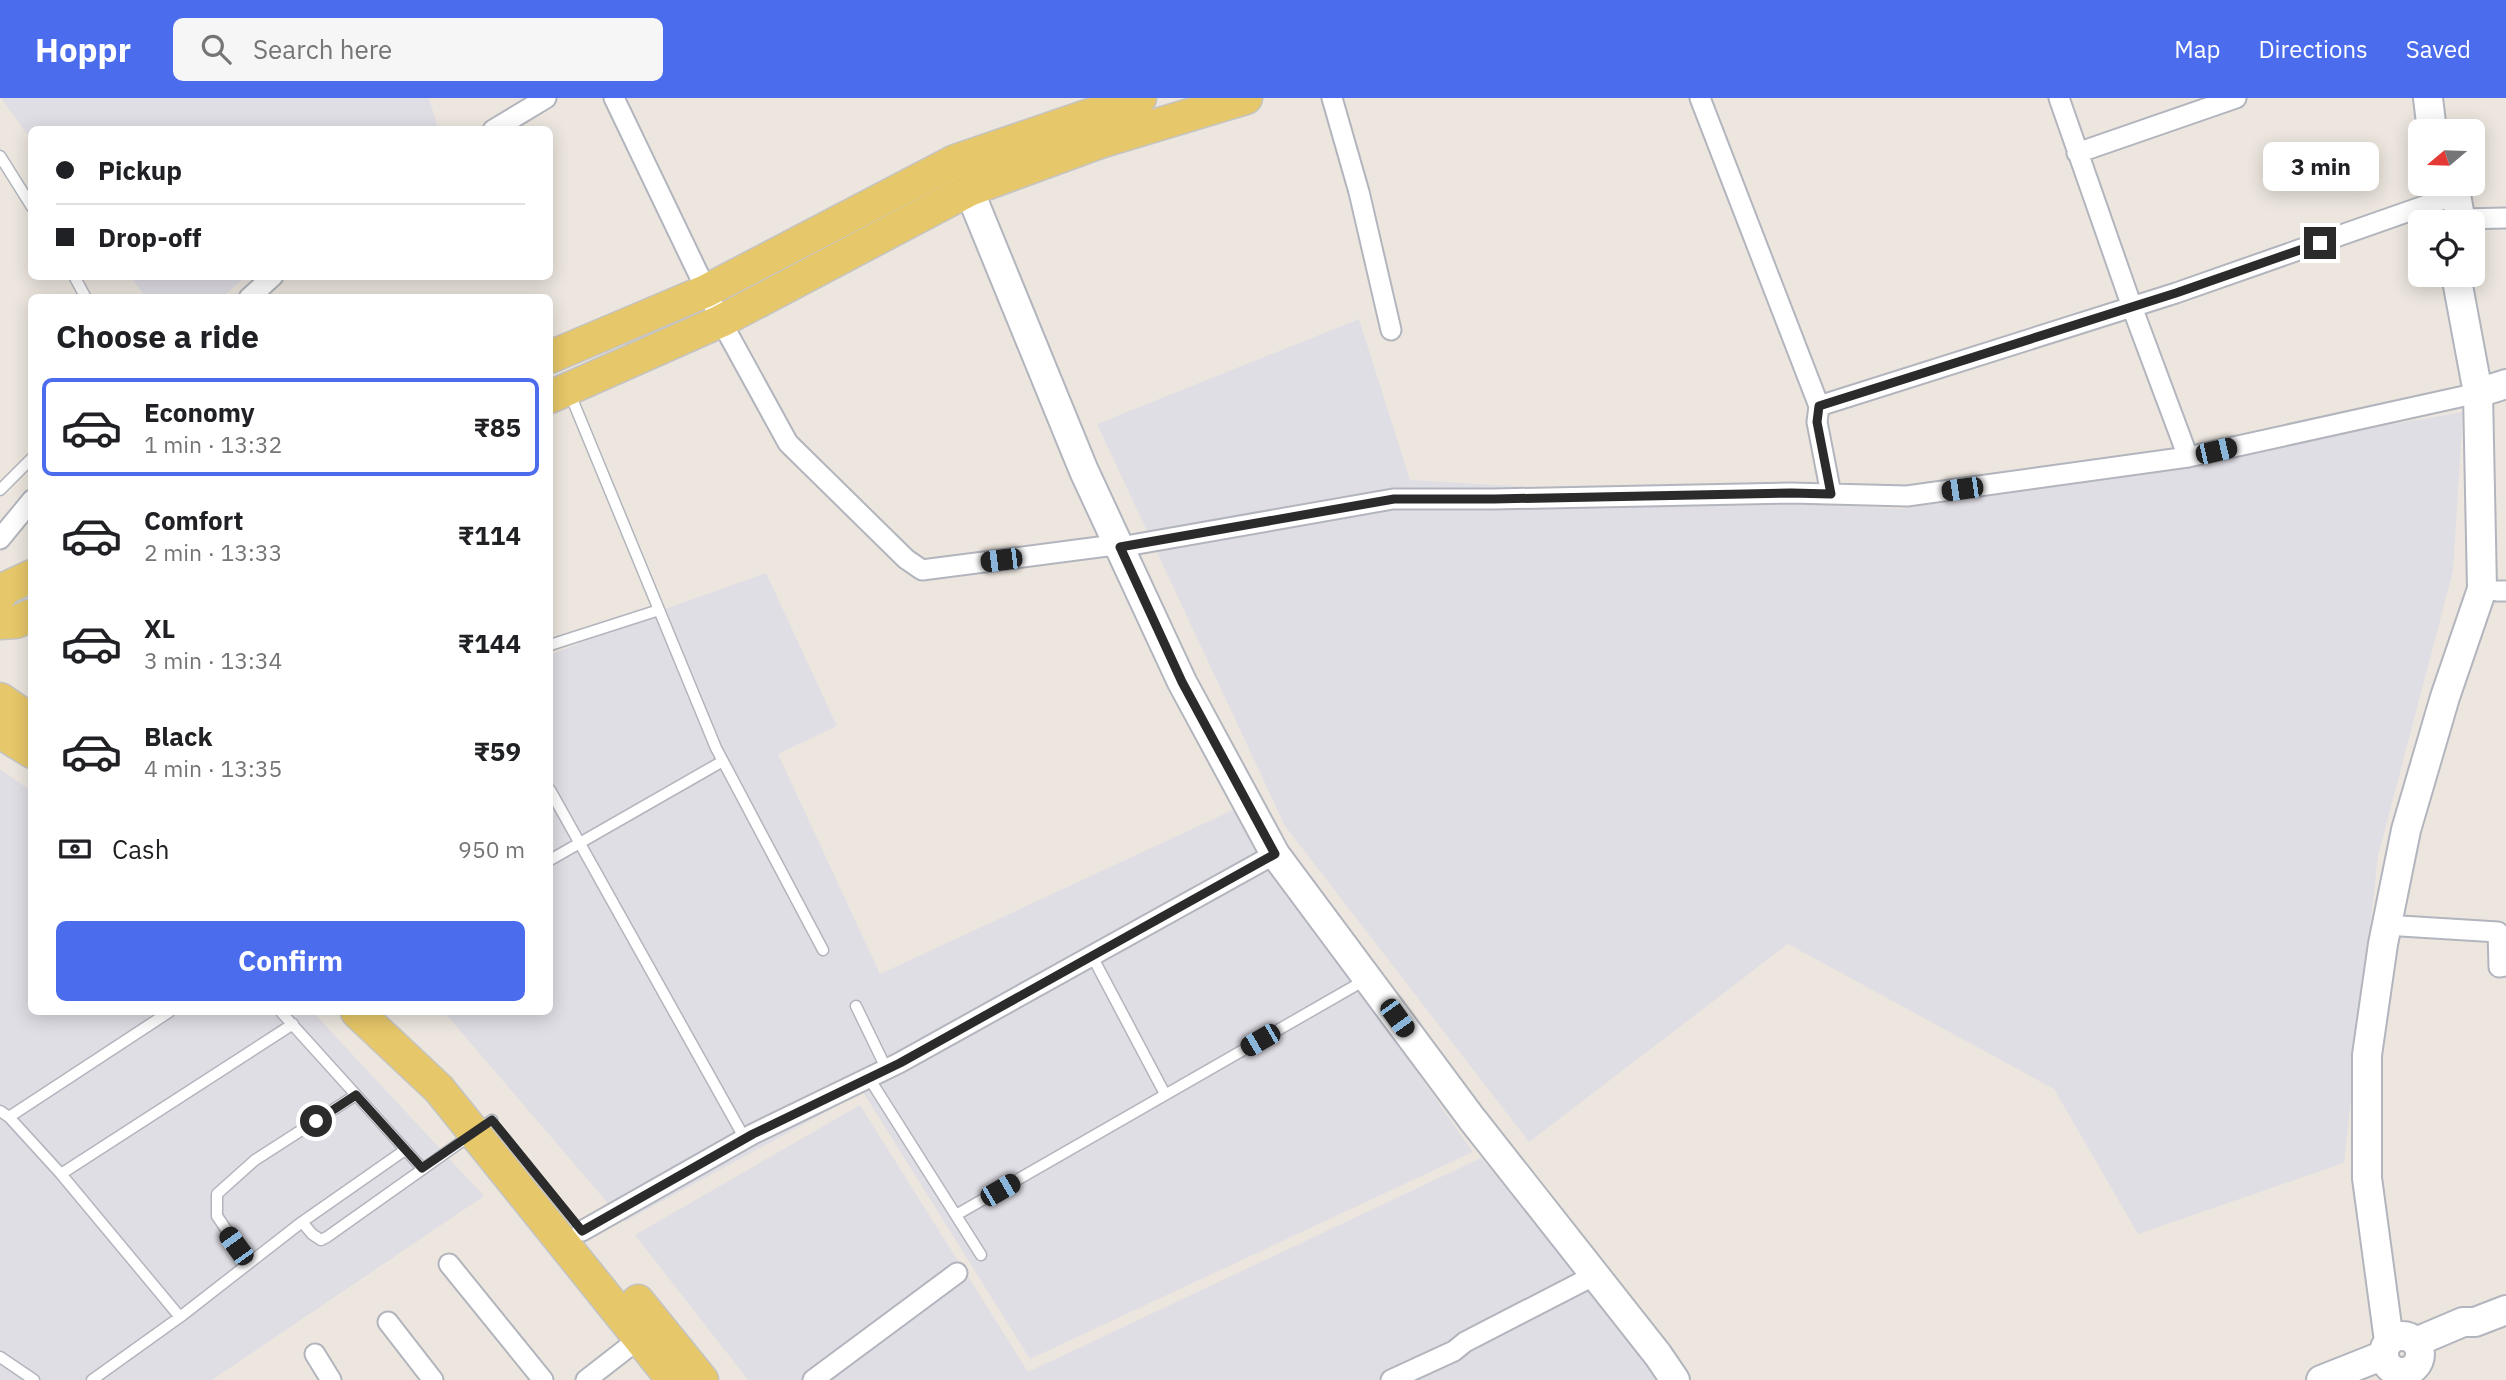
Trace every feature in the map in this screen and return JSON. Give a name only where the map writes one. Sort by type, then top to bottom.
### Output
[{"type":"main road","points":[[553,356],[706,291],[954,161],[1093,118],[1140,98]]},
{"type":"main road","points":[[559,393],[721,321],[969,190],[1093,118],[1246,98]]},
{"type":"main road","points":[[2428,98],[2431,119]]},
{"type":"main road","points":[[2443,98],[2446,119]]},
{"type":"main road","points":[[954,161],[969,190],[1084,471],[1182,682],[1275,854],[1472,1119],[1675,1380]]},
{"type":"main road","points":[[2404,1359],[2367,1178],[2367,1055],[2383,944],[2406,830],[2445,697],[2482,589],[2493,388],[2460,287]]},
{"type":"main road","points":[[2404,1359],[2381,1177],[2382,1056],[2401,926],[2420,833],[2459,701],[2501,591],[2493,388],[2473,287]]},
{"type":"main road","points":[[0,595],[6,588],[28,578]]},
{"type":"main road","points":[[0,623],[16,622],[28,617]]},
{"type":"main road","points":[[0,699],[28,717]]},
{"type":"main road","points":[[0,732],[28,750]]},
{"type":"main road","points":[[360,1015],[483,1126],[582,1231],[702,1380]]},
{"type":"main road","points":[[392,1015],[455,1074],[483,1126],[673,1380]]},
{"type":"main road","points":[[2361,1380],[2404,1359],[2463,1322],[2476,1322],[2506,1310]]},
{"type":"main road","points":[[2321,1380],[2404,1359]]},
{"type":"street","points":[[500,126],[546,98]]},
{"type":"street","points":[[614,98],[721,321],[788,443],[906,559],[922,570],[1107,546],[1120,547],[1394,499],[1791,493],[1907,496],[2188,457],[2493,388]]},
{"type":"street","points":[[1332,98],[1359,192],[1391,330]]},
{"type":"street","points":[[1700,98],[1819,406],[1817,422],[1831,494]]},
{"type":"street","points":[[2059,98],[2188,457]]},
{"type":"street","points":[[2077,153],[2236,98]]},
{"type":"street","points":[[1819,406],[2450,205],[2506,218]]},
{"type":"street","points":[[253,294],[269,280]]},
{"type":"street","points":[[0,539],[28,505]]},
{"type":"street","points":[[582,1231],[745,1139],[878,1074],[1275,854]]},
{"type":"street","points":[[2401,926],[2498,932],[2499,967],[2506,966]]},
{"type":"street","points":[[449,1264],[543,1380]]},
{"type":"street","points":[[813,1380],[957,1273]]},
{"type":"street","points":[[1391,1380],[1454,1351],[1465,1342],[1595,1275]]},
{"type":"street","points":[[388,1322],[433,1380]]},
{"type":"street","points":[[586,1380],[640,1338]]},
{"type":"street","points":[[315,1354],[331,1380]]},
{"type":"lane","points":[[0,156],[28,200]]},
{"type":"lane","points":[[559,393],[659,610],[723,761],[823,950]]},
{"type":"lane","points":[[0,490],[28,462]]},
{"type":"lane","points":[[553,644],[659,610]]},
{"type":"lane","points":[[553,858],[723,761]]},
{"type":"lane","points":[[553,796],[745,1139]]},
{"type":"lane","points":[[1092,956],[1166,1094]]},
{"type":"lane","points":[[956,1215],[1367,978]]},
{"type":"lane","points":[[856,1006],[878,1074],[981,1255]]},
{"type":"lane","points":[[164,1015],[5,1114],[61,1174],[180,1317]]},
{"type":"lane","points":[[284,1015],[422,1168]]},
{"type":"lane","points":[[61,1174],[293,1024]]},
{"type":"lane","points":[[248,1262],[217,1216],[217,1194],[254,1160],[356,1095]]},
{"type":"lane","points":[[302,1222],[321,1240],[327,1237],[483,1126]]},
{"type":"lane","points":[[92,1380],[180,1317],[302,1222],[405,1150]]},
{"type":"lane","points":[[0,1357],[34,1380]]},
{"type":"shaded area","points":[[1,98],[429,98],[437,126],[28,126],[28,136]]},
{"type":"shaded area","points":[[132,280],[242,280],[226,294],[144,294]]},
{"type":"shaded area","points":[[1359,319],[1410,480],[1901,509],[2463,412],[2453,571],[2378,856],[2344,1163],[2138,1234],[2054,1089],[1788,944],[1529,1142],[1285,826],[1097,424]]},
{"type":"shaded area","points":[[766,573],[837,726],[778,754],[880,974],[1233,810],[1473,1152],[1030,1359],[863,1092],[624,1222],[447,1015],[553,1015],[553,654],[654,613]]},
{"type":"shaded area","points":[[0,769],[28,789],[28,1015],[316,1015],[484,1196],[212,1380],[0,1380]]},
{"type":"shaded area","points":[[860,1105],[1028,1372],[1481,1158],[1545,1232],[1658,1380],[748,1380],[635,1235]]},
{"type":"route","points":[[316,1121],[356,1095],[422,1168],[492,1120],[582,1231],[753,1134],[900,1063],[1275,854],[1182,682],[1120,547],[1394,499],[1831,494],[1817,422],[1819,406],[2176,293],[2320,243]]}]
